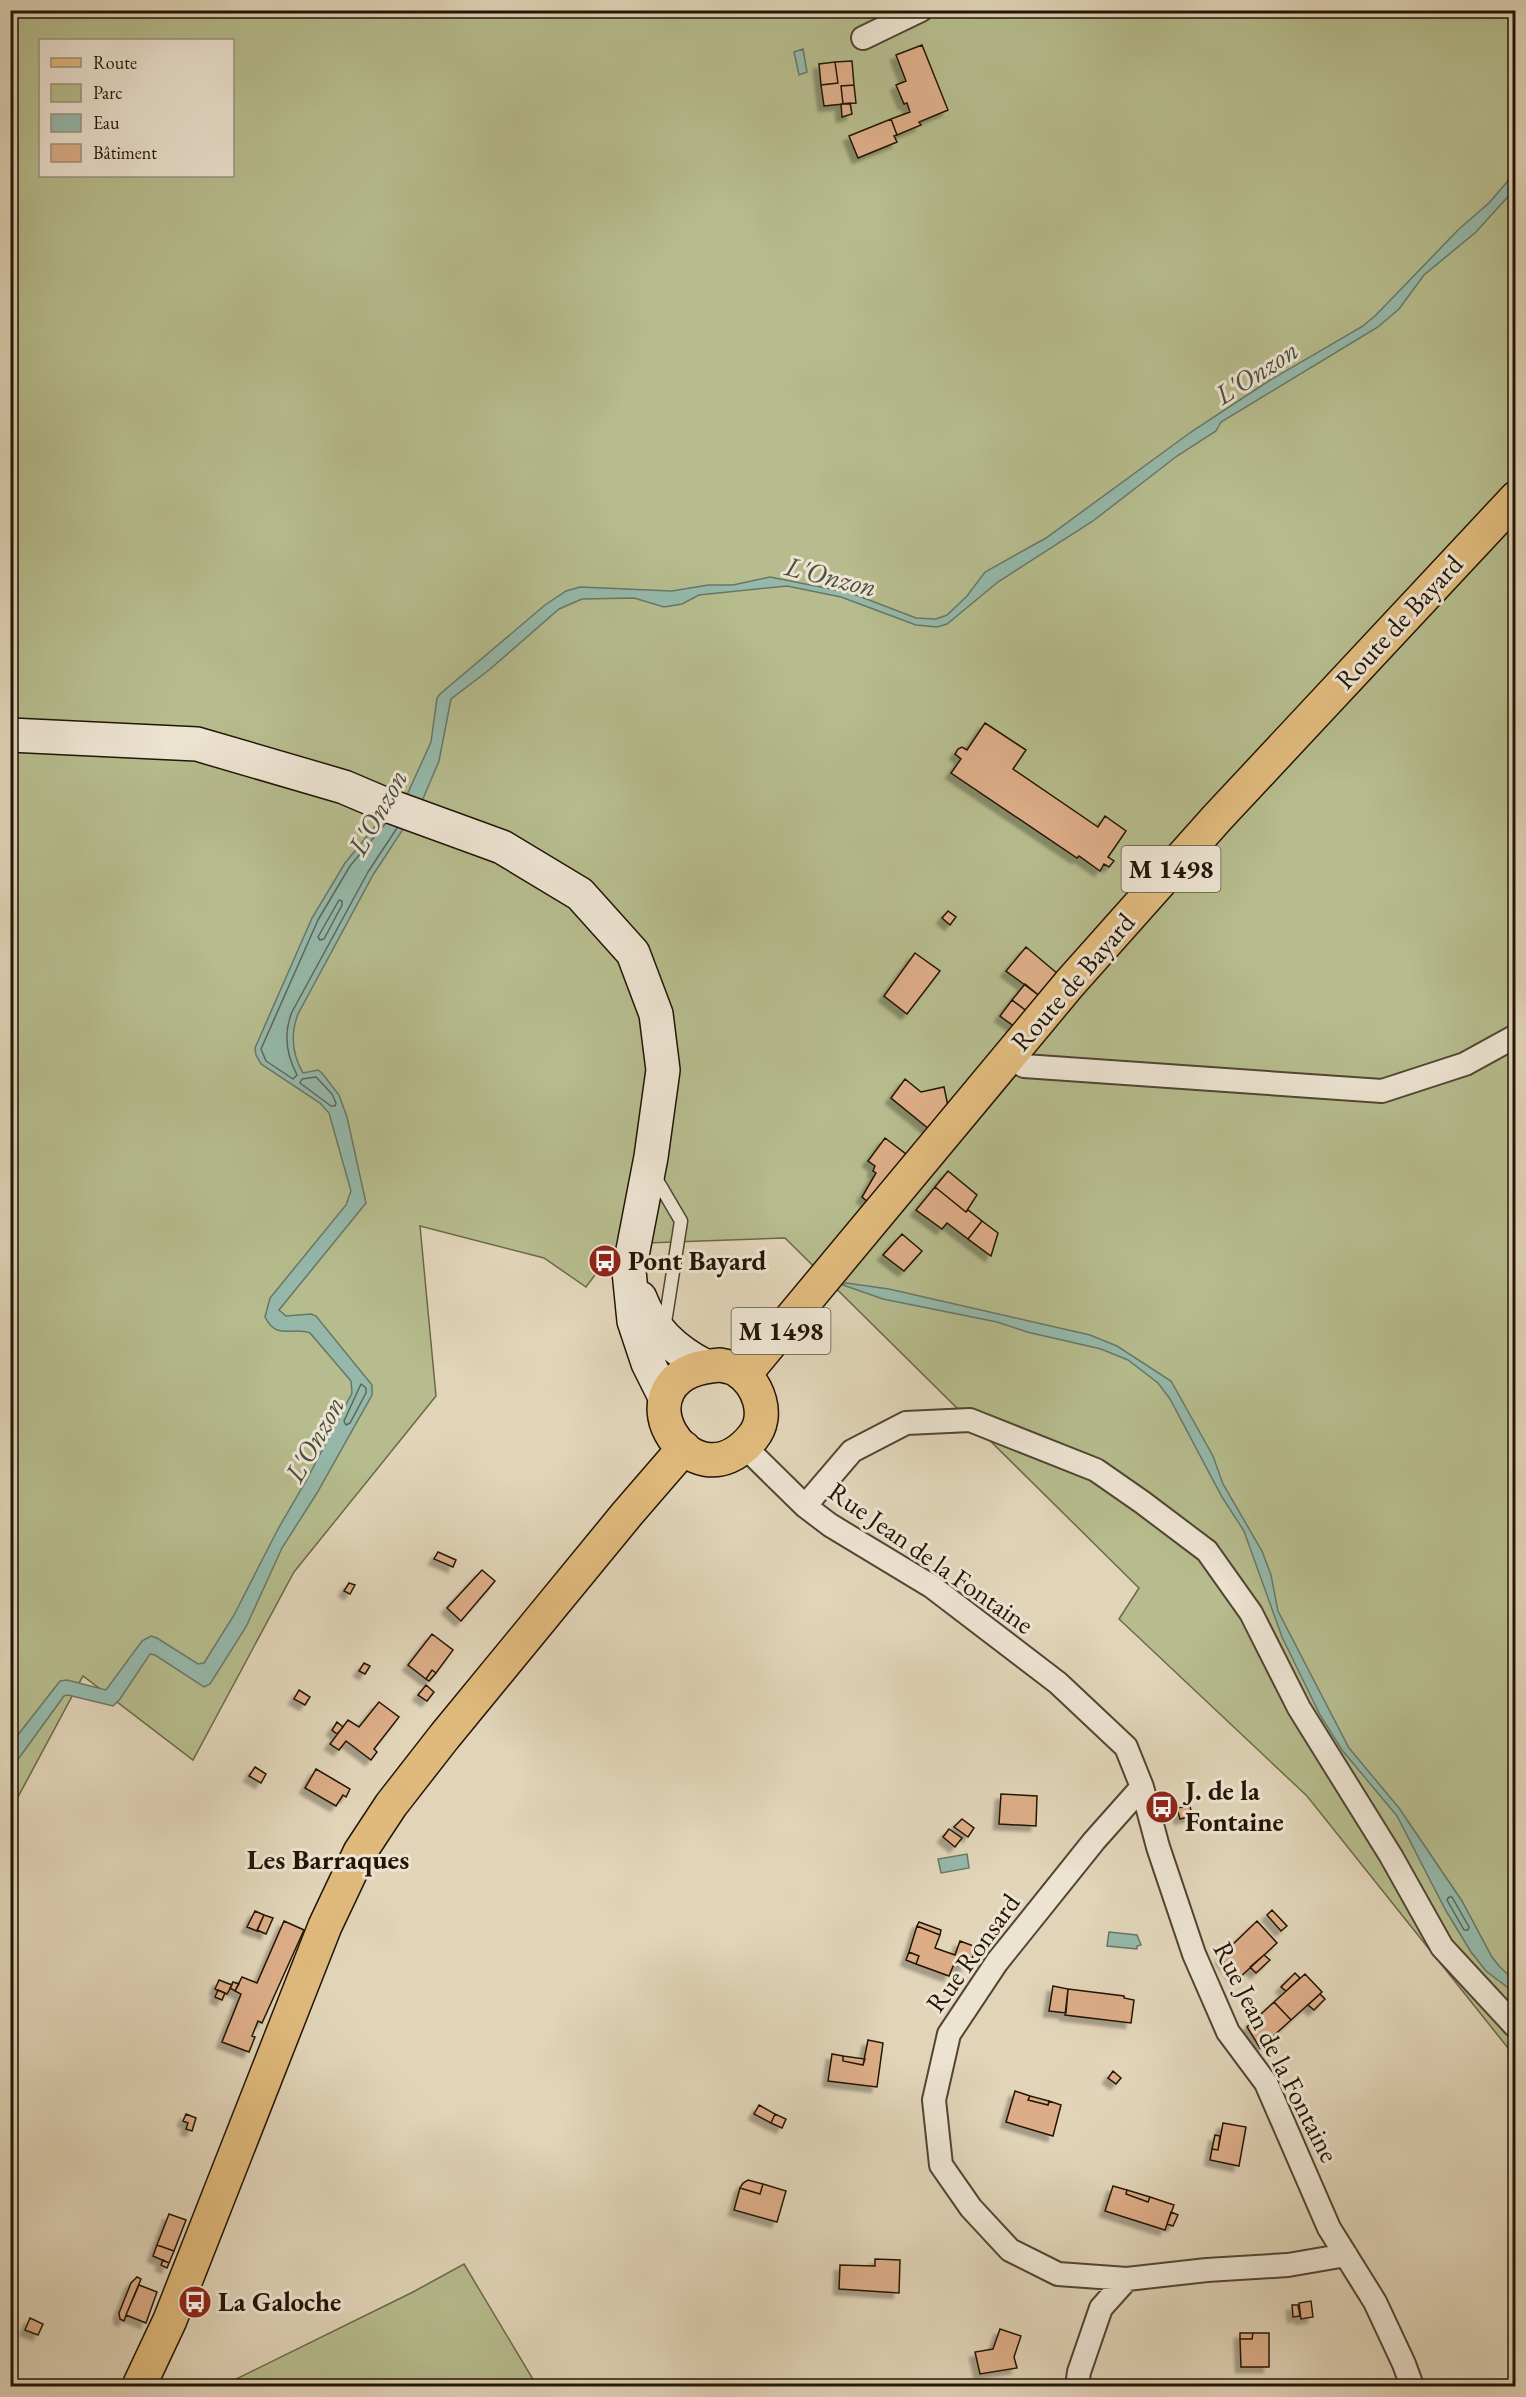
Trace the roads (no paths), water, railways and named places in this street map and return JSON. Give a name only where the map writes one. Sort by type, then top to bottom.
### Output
[{"type":"main road","name":"Route de Bayard","points":[[744,1375],[1070,983],[1217,818],[1515,498]]},
{"type":"main road","points":[[10,735],[197,744],[344,787],[502,847],[580,894],[633,953],[656,1014],[663,1070],[650,1162],[629,1271],[631,1303],[638,1337],[651,1372],[665,1397],[664,1418],[669,1433],[696,1456],[714,1461],[730,1456],[745,1447]]},
{"type":"main road","points":[[629,1271],[643,1307],[663,1336],[684,1355],[705,1366]]},
{"type":"main road","name":"M 1498","points":[[665,1397],[681,1377],[705,1366],[720,1365],[735,1369],[744,1375],[755,1388],[761,1403],[762,1418],[755,1435],[745,1447]]},
{"type":"main road","points":[[139,2386],[170,2320],[325,1926],[360,1852],[391,1804],[444,1737],[684,1448]]},
{"type":"street","points":[[863,38],[921,10]]},
{"type":"street","points":[[1009,1056],[1024,1066],[1382,1091],[1465,1064],[1515,1036]]},
{"type":"street","points":[[804,1506],[852,1451],[906,1424],[970,1420],[1095,1470],[1142,1502],[1207,1551],[1251,1613],[1299,1708],[1391,1856],[1442,1947],[1515,2027]]},
{"type":"street","name":"Rue Jean de la Fontaine","points":[[745,1447],[804,1506],[830,1525],[931,1586],[1058,1683],[1126,1747],[1142,1787],[1158,1847],[1194,1954],[1228,2032],[1266,2083],[1329,2228],[1375,2302],[1412,2386]]},
{"type":"street","name":"Rue Ronsard","points":[[1142,1787],[1094,1841],[997,1962],[949,2034],[934,2100],[941,2165],[971,2208],[1010,2250],[1058,2274],[1127,2279],[1207,2270],[1288,2265],[1346,2255]]},
{"type":"street","points":[[1077,2386],[1079,2372],[1101,2308],[1127,2279]]},
{"type":"lane","points":[[650,1162],[681,1221],[663,1336]]},
{"type":"water","points":[[803,49],[807,72],[799,75],[794,52]]},
{"type":"water","points":[[1515,169],[1515,189],[1476,232],[1424,275],[1399,309],[1378,327],[1221,422],[1216,431],[1177,456],[1093,521],[998,582],[947,624],[937,627],[916,625],[841,597],[787,586],[699,595],[682,604],[664,607],[634,598],[582,599],[559,609],[489,670],[451,699],[439,761],[422,801],[406,797],[431,742],[437,698],[440,694],[545,605],[566,591],[580,587],[672,591],[708,585],[733,585],[770,577],[851,593],[916,618],[936,619],[947,615],[967,596],[985,572],[1046,538],[1191,432],[1267,382],[1363,326],[1459,229],[1489,203]]},
{"type":"water","points":[[387,812],[409,820],[373,875],[298,1014],[293,1037],[294,1052],[303,1073],[318,1070],[339,1095],[347,1117],[366,1203],[279,1310],[286,1316],[311,1314],[316,1316],[372,1385],[372,1395],[317,1493],[282,1548],[246,1627],[210,1684],[204,1687],[150,1654],[113,1706],[64,1696],[11,1769],[10,1745],[60,1681],[67,1680],[106,1690],[142,1641],[151,1636],[198,1664],[204,1663],[234,1615],[352,1393],[351,1381],[310,1333],[280,1331],[275,1329],[265,1317],[270,1298],[346,1205],[351,1191],[329,1113],[320,1103],[261,1064],[255,1048],[312,918],[345,863]]},
{"type":"water","points":[[846,1283],[889,1289],[1090,1335],[1117,1346],[1171,1381],[1213,1456],[1223,1484],[1262,1551],[1271,1575],[1278,1611],[1349,1748],[1399,1808],[1462,1901],[1492,1957],[1515,1981],[1515,1993],[1486,1971],[1471,1952],[1446,1911],[1397,1816],[1342,1750],[1320,1715],[1282,1637],[1244,1531],[1222,1497],[1170,1399],[1158,1383],[1128,1360],[1101,1349],[1027,1332],[997,1322],[883,1299],[843,1285]]},
{"type":"water","points":[[967,1854],[969,1868],[941,1873],[938,1859]]},
{"type":"water","points":[[1109,1932],[1137,1935],[1141,1945],[1137,1946],[1137,1949],[1107,1946]]},
{"type":"place","name":"Pont Bayard","points":[[605,1261]]},
{"type":"place","name":"J. de la Fontaine","points":[[1162,1807]]},
{"type":"place","name":"La Galoche","points":[[195,2302]]},
{"type":"district","name":"Les Barraques","points":[[328,1859]]},
{"type":"water label","name":"L'Onzon","points":[[1256,372]]},
{"type":"water label","name":"L'Onzon","points":[[831,576]]},
{"type":"water label","name":"L'Onzon","points":[[377,812]]},
{"type":"water label","name":"L'Onzon","points":[[314,1439]]}]
